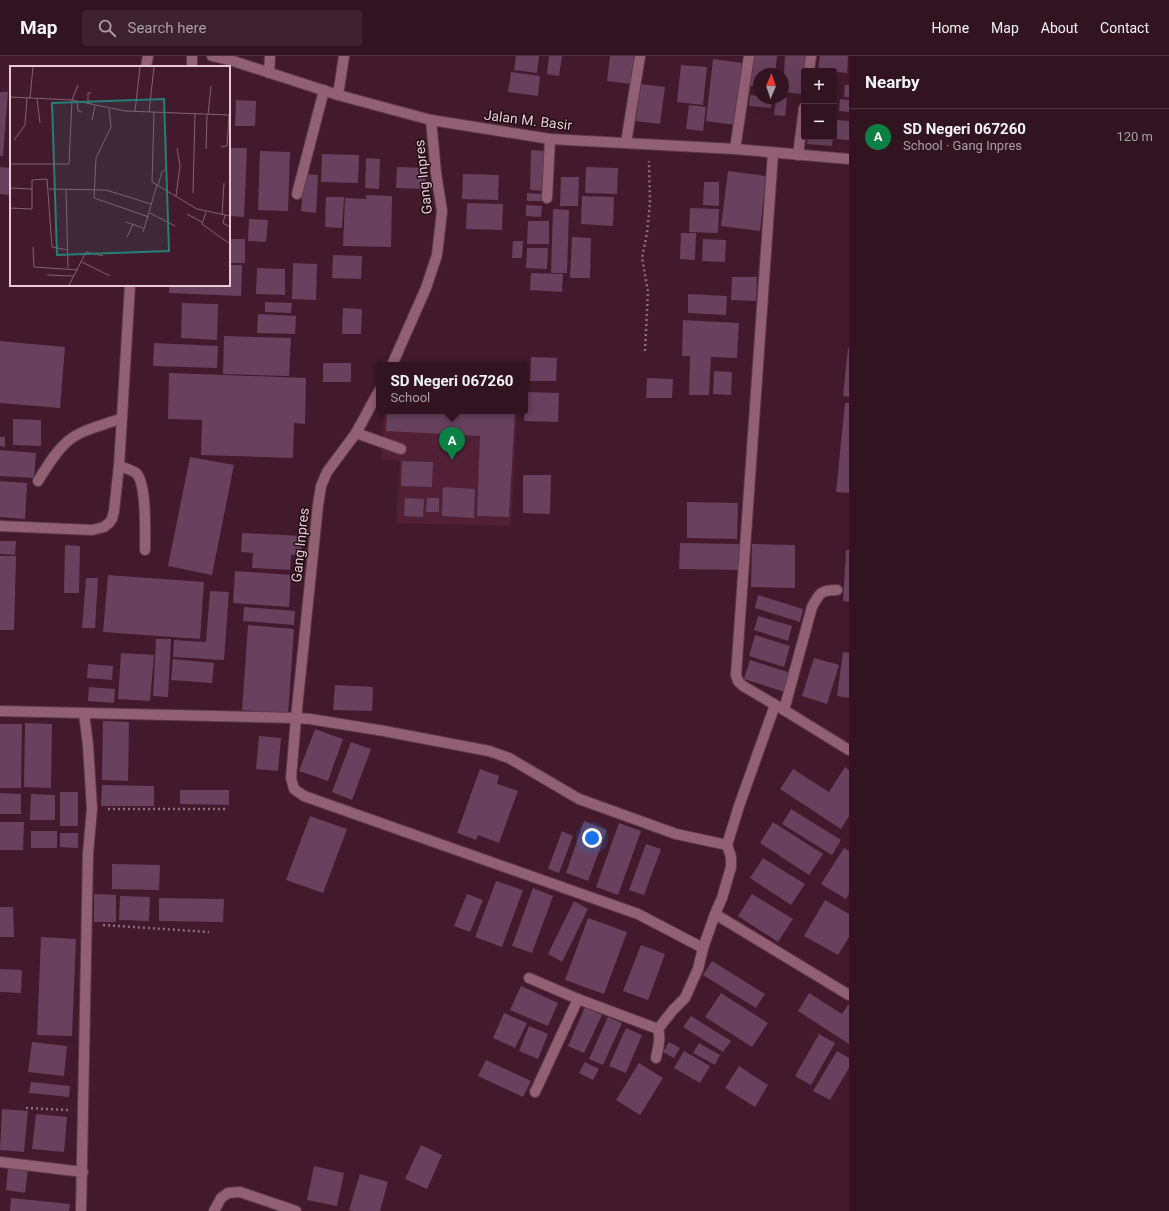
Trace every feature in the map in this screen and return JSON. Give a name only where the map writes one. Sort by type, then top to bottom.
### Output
[{"type":"street","points":[[146,66],[148,56]]},
{"type":"street","name":"Jalan M. Basir","points":[[212,56],[338,95],[431,120],[550,138],[735,149],[849,159]]},
{"type":"street","points":[[269,73],[270,56]]},
{"type":"street","points":[[338,95],[344,56]]},
{"type":"street","points":[[626,143],[640,56]]},
{"type":"street","points":[[735,149],[749,56]]},
{"type":"street","points":[[809,68],[811,56]]},
{"type":"street","points":[[297,194],[324,90]]},
{"type":"street","name":"Gang Inpres","points":[[393,362],[426,288],[438,255],[442,211],[436,172],[431,120]]},
{"type":"street","points":[[798,155],[801,132]]},
{"type":"street","points":[[547,198],[550,138]]},
{"type":"street","points":[[773,153],[736,675],[738,681],[743,686],[849,750]]},
{"type":"street","points":[[0,526],[92,530],[104,526],[112,519],[119,466],[130,286]]},
{"type":"street","name":"Gang Inpres","points":[[376,397],[356,434],[327,472],[321,486],[296,718],[291,778],[294,789],[304,796],[638,914],[703,948]]},
{"type":"street","points":[[38,481],[59,450],[69,440],[80,434],[122,418]]},
{"type":"street","points":[[356,434],[401,449]]},
{"type":"street","points":[[119,466],[136,473],[141,482],[144,492],[145,550]]},
{"type":"street","points":[[784,710],[812,607],[821,593],[826,590],[837,590]]},
{"type":"street","points":[[658,1029],[685,998],[698,969],[703,948],[732,867],[731,857],[727,845],[774,705]]},
{"type":"street","points":[[0,711],[296,718],[384,731],[489,751],[509,758],[579,800],[676,834],[727,845]]},
{"type":"street","points":[[81,1211],[83,1172],[88,853],[92,809],[88,745],[84,713]]},
{"type":"street","points":[[715,914],[849,995]]},
{"type":"street","points":[[529,978],[578,999],[658,1029]]},
{"type":"street","points":[[535,1092],[578,999]]},
{"type":"street","points":[[656,1058],[660,1036],[658,1029]]},
{"type":"street","points":[[0,1162],[83,1172]]},
{"type":"street","points":[[214,1211],[222,1198],[228,1193],[240,1192],[296,1211]]},
{"type":"path","points":[[645,351],[648,292],[642,258],[647,233],[650,203],[649,145]]},
{"type":"path","points":[[92,809],[225,809]]},
{"type":"path","points":[[87,924],[209,932]]},
{"type":"path","points":[[26,1108],[83,1111]]},
{"type":"shaded area","points":[[384,414],[517,414],[511,526],[396,523],[400,461],[381,459]]},
{"type":"building","points":[[516,56],[539,56],[537,73],[514,70]]},
{"type":"building","points":[[549,56],[562,56],[559,76],[547,74]]},
{"type":"building","points":[[610,56],[634,56],[631,84],[607,81]]},
{"type":"building","points":[[753,56],[777,56],[776,68],[753,68],[753,86],[750,86]]},
{"type":"building","points":[[785,56],[806,56],[805,68],[801,68],[801,94],[789,93],[789,68],[784,68]]},
{"type":"building","points":[[820,56],[848,56],[847,73],[837,72],[837,68],[818,68]]},
{"type":"building","points":[[713,59],[742,63],[735,125],[706,121]]},
{"type":"building","points":[[681,65],[707,67],[703,105],[677,102]]},
{"type":"building","points":[[511,72],[540,76],[538,96],[508,92]]},
{"type":"building","points":[[641,84],[665,87],[660,124],[636,121]]},
{"type":"building","points":[[845,85],[849,85],[849,97],[844,97]]},
{"type":"building","points":[[0,92],[8,92],[3,156],[0,156]]},
{"type":"building","points":[[750,95],[753,95],[753,104],[771,104],[771,108],[749,106]]},
{"type":"building","points":[[840,99],[849,100],[849,112],[839,111]]},
{"type":"building","points":[[236,100],[256,101],[255,126],[235,126]]},
{"type":"building","points":[[775,104],[786,104],[785,116],[774,115]]},
{"type":"building","points":[[689,105],[706,107],[703,131],[686,129]]},
{"type":"building","points":[[837,120],[849,121],[849,140],[837,139]]},
{"type":"building","points":[[808,140],[833,140],[832,146],[807,144]]},
{"type":"building","points":[[230,148],[247,148],[244,217],[230,216]]},
{"type":"building","points":[[531,150],[544,151],[543,191],[530,190]]},
{"type":"building","points":[[260,151],[290,152],[288,211],[258,210]]},
{"type":"building","points":[[322,154],[359,155],[358,183],[321,182]]},
{"type":"building","points":[[366,158],[380,159],[379,189],[365,188]]},
{"type":"building","points":[[0,167],[10,168],[10,195],[0,194]]},
{"type":"building","points":[[397,167],[426,168],[425,189],[396,188]]},
{"type":"building","points":[[586,167],[618,168],[617,194],[585,193]]},
{"type":"building","points":[[728,171],[766,176],[760,231],[721,226]]},
{"type":"building","points":[[304,174],[318,175],[316,213],[301,211]]},
{"type":"building","points":[[463,174],[499,175],[498,200],[462,199]]},
{"type":"building","points":[[561,177],[579,177],[578,206],[560,206]]},
{"type":"building","points":[[704,182],[719,182],[719,206],[703,205]]},
{"type":"building","points":[[527,193],[543,194],[543,201],[527,201]]},
{"type":"building","points":[[366,195],[392,196],[391,247],[343,246],[345,198],[366,199]]},
{"type":"building","points":[[582,196],[614,197],[613,226],[581,224]]},
{"type":"building","points":[[326,197],[344,197],[342,228],[325,227]]},
{"type":"building","points":[[467,203],[503,204],[502,230],[466,229]]},
{"type":"building","points":[[526,205],[542,206],[541,217],[526,216]]},
{"type":"building","points":[[690,208],[719,209],[718,233],[689,232]]},
{"type":"building","points":[[553,209],[569,210],[567,273],[551,273]]},
{"type":"building","points":[[249,219],[268,220],[266,242],[248,241]]},
{"type":"building","points":[[528,221],[549,221],[549,244],[527,244]]},
{"type":"building","points":[[681,233],[696,233],[695,260],[680,259]]},
{"type":"building","points":[[572,237],[591,238],[590,278],[570,278]]},
{"type":"building","points":[[230,239],[245,239],[245,263],[230,263]]},
{"type":"building","points":[[703,239],[726,240],[725,262],[702,261]]},
{"type":"building","points":[[513,241],[523,241],[522,258],[512,258]]},
{"type":"building","points":[[527,248],[548,248],[547,269],[526,268]]},
{"type":"building","points":[[333,255],[362,256],[361,279],[332,278]]},
{"type":"building","points":[[293,263],[317,264],[316,300],[292,299]]},
{"type":"building","points":[[230,265],[242,265],[241,296],[169,293],[169,286],[230,286]]},
{"type":"building","points":[[257,268],[285,269],[285,295],[256,294]]},
{"type":"building","points":[[531,273],[563,274],[562,292],[530,290]]},
{"type":"building","points":[[732,277],[757,277],[756,301],[731,300]]},
{"type":"building","points":[[688,294],[727,296],[726,315],[688,313]]},
{"type":"building","points":[[265,302],[292,303],[291,313],[265,312]]},
{"type":"building","points":[[182,303],[218,304],[217,340],[181,338]]},
{"type":"building","points":[[343,308],[362,309],[361,334],[342,334]]},
{"type":"building","points":[[258,314],[296,316],[295,334],[257,333]]},
{"type":"building","points":[[683,320],[739,323],[737,358],[711,357],[709,395],[689,395],[690,356],[682,356]]},
{"type":"building","points":[[224,336],[291,338],[289,376],[223,374]]},
{"type":"building","points":[[0,341],[65,347],[60,408],[0,403]]},
{"type":"building","points":[[154,343],[218,346],[217,368],[153,366]]},
{"type":"building","points":[[849,348],[849,397],[843,396]]},
{"type":"building","points":[[531,357],[557,358],[556,381],[530,381]]},
{"type":"building","points":[[323,363],[351,363],[351,382],[323,382]]},
{"type":"building","points":[[714,371],[732,372],[731,395],[713,394]]},
{"type":"building","points":[[169,373],[306,378],[305,424],[294,423],[293,458],[201,455],[202,420],[168,419]]},
{"type":"building","points":[[647,378],[673,379],[672,398],[646,398]]},
{"type":"building","points":[[528,392],[559,393],[558,422],[524,421],[524,414],[528,414]]},
{"type":"building","points":[[845,403],[849,403],[849,493],[836,492]]},
{"type":"building","points":[[387,414],[515,414],[509,517],[477,516],[480,436],[386,431]]},
{"type":"building","points":[[13,419],[41,420],[41,446],[13,445]]},
{"type":"building","points":[[0,437],[5,437],[5,447],[0,446]]},
{"type":"building","points":[[0,450],[36,453],[34,478],[0,476]]},
{"type":"building","points":[[190,457],[234,465],[212,575],[168,566]]},
{"type":"building","points":[[402,461],[433,462],[432,487],[401,486]]},
{"type":"building","points":[[523,475],[551,475],[550,514],[523,513]]},
{"type":"building","points":[[0,481],[27,483],[25,519],[0,517]]},
{"type":"building","points":[[443,487],[475,489],[474,518],[442,516]]},
{"type":"building","points":[[405,498],[424,499],[423,517],[404,516]]},
{"type":"building","points":[[427,498],[439,498],[439,512],[426,512]]},
{"type":"building","points":[[687,502],[738,503],[737,539],[687,538]]},
{"type":"building","points":[[242,533],[302,536],[301,555],[291,555],[290,570],[252,568],[253,553],[241,552]]},
{"type":"building","points":[[0,541],[16,541],[15,555],[0,554]]},
{"type":"building","points":[[680,543],[742,544],[741,570],[679,569]]},
{"type":"building","points":[[752,544],[795,545],[795,588],[751,587]]},
{"type":"building","points":[[65,545],[80,546],[79,593],[64,593]]},
{"type":"building","points":[[846,550],[849,550],[849,602],[843,601]]},
{"type":"building","points":[[0,556],[16,556],[14,630],[0,630]]},
{"type":"building","points":[[235,571],[291,575],[289,607],[233,603]]},
{"type":"building","points":[[108,575],[204,582],[200,639],[103,632]]},
{"type":"building","points":[[86,578],[98,578],[95,628],[82,628]]},
{"type":"building","points":[[210,591],[229,592],[224,660],[173,657],[174,640],[206,642]]},
{"type":"building","points":[[758,595],[803,609],[800,622],[755,608]]},
{"type":"building","points":[[244,607],[295,611],[294,625],[243,621]]},
{"type":"building","points":[[758,616],[792,626],[788,641],[754,630]]},
{"type":"building","points":[[248,625],[294,629],[288,714],[242,710]]},
{"type":"building","points":[[755,635],[790,646],[784,667],[749,656]]},
{"type":"building","points":[[156,639],[171,639],[168,697],[153,696]]},
{"type":"building","points":[[843,652],[849,653],[849,698],[837,696]]},
{"type":"building","points":[[121,653],[154,655],[150,701],[118,699]]},
{"type":"building","points":[[814,658],[839,665],[827,704],[802,696]]},
{"type":"building","points":[[173,659],[214,663],[212,683],[171,680]]},
{"type":"building","points":[[750,660],[791,673],[785,692],[744,679]]},
{"type":"building","points":[[88,664],[113,666],[112,680],[87,678]]},
{"type":"building","points":[[335,685],[373,687],[372,711],[333,710]]},
{"type":"building","points":[[89,687],[115,689],[114,703],[88,701]]},
{"type":"building","points":[[103,721],[129,722],[128,781],[102,780]]},
{"type":"building","points":[[25,723],[52,724],[51,788],[24,787]]},
{"type":"building","points":[[0,724],[22,724],[21,788],[0,788]]},
{"type":"building","points":[[315,729],[343,739],[328,781],[299,771]]},
{"type":"building","points":[[259,736],[281,738],[278,771],[256,769]]},
{"type":"building","points":[[351,742],[371,749],[352,800],[332,792]]},
{"type":"building","points":[[845,767],[849,770],[849,816],[841,829],[780,789],[793,769],[829,792]]},
{"type":"building","points":[[480,769],[499,776],[497,784],[518,791],[499,843],[478,835],[476,840],[457,833]]},
{"type":"building","points":[[102,785],[154,786],[154,806],[101,806]]},
{"type":"building","points":[[180,790],[229,790],[229,805],[180,804]]},
{"type":"building","points":[[60,792],[78,792],[78,826],[60,826]]},
{"type":"building","points":[[0,793],[21,794],[21,814],[0,814]]},
{"type":"building","points":[[31,794],[55,795],[55,820],[30,820]]},
{"type":"building","points":[[791,809],[841,840],[832,855],[782,824]]},
{"type":"building","points":[[310,816],[347,829],[323,893],[286,880]]},
{"type":"building","points":[[584,821],[607,830],[588,881],[566,873]]},
{"type":"building","points":[[0,822],[24,822],[23,850],[0,850]]},
{"type":"building","points":[[773,822],[823,854],[809,875],[760,843]]},
{"type":"building","points":[[619,823],[641,831],[618,895],[596,887]]},
{"type":"building","points":[[31,831],[57,831],[57,848],[31,848]]},
{"type":"building","points":[[562,831],[573,836],[559,873],[548,869]]},
{"type":"building","points":[[60,833],[78,833],[78,848],[60,847]]},
{"type":"building","points":[[646,844],[661,849],[644,895],[629,890]]},
{"type":"building","points":[[844,848],[849,851],[849,894],[846,899],[821,884]]},
{"type":"building","points":[[763,858],[805,884],[791,905],[750,878]]},
{"type":"building","points":[[112,864],[160,865],[159,890],[112,889]]},
{"type":"building","points":[[496,881],[523,890],[502,947],[475,937]]},
{"type":"building","points":[[533,888],[553,896],[532,953],[512,946]]},
{"type":"building","points":[[94,894],[116,895],[116,922],[94,922]]},
{"type":"building","points":[[467,894],[483,900],[470,932],[454,926]]},
{"type":"building","points":[[752,894],[793,919],[778,942],[738,916]]},
{"type":"building","points":[[120,896],[150,897],[149,921],[119,920]]},
{"type":"building","points":[[159,898],[224,899],[223,922],[159,921]]},
{"type":"building","points":[[825,900],[849,914],[849,937],[838,955],[804,936]]},
{"type":"building","points":[[574,901],[588,909],[562,962],[548,954]]},
{"type":"building","points":[[0,907],[13,907],[14,937],[0,937]]},
{"type":"building","points":[[588,918],[627,932],[604,994],[565,980]]},
{"type":"building","points":[[41,937],[76,939],[72,1036],[37,1035]]},
{"type":"building","points":[[641,945],[665,954],[648,1000],[623,991]]},
{"type":"building","points":[[712,961],[765,994],[756,1008],[703,975]]},
{"type":"building","points":[[0,969],[22,970],[21,993],[0,992]]},
{"type":"building","points":[[521,986],[558,1003],[548,1026],[510,1010]]},
{"type":"building","points":[[721,993],[768,1023],[752,1047],[705,1017]]},
{"type":"building","points":[[809,993],[842,1014],[849,1005],[849,1044],[798,1011]]},
{"type":"building","points":[[585,1007],[602,1015],[584,1053],[568,1046]]},
{"type":"building","points":[[504,1013],[527,1023],[515,1048],[493,1038]]},
{"type":"building","points":[[691,1016],[731,1041],[723,1052],[683,1027]]},
{"type":"building","points":[[608,1017],[622,1023],[603,1065],[589,1059]]},
{"type":"building","points":[[529,1026],[548,1034],[538,1059],[519,1051]]},
{"type":"building","points":[[626,1028],[642,1035],[626,1073],[609,1066]]},
{"type":"building","points":[[819,1034],[835,1043],[811,1085],[795,1076]]},
{"type":"building","points":[[32,1042],[67,1046],[64,1076],[28,1072]]},
{"type":"building","points":[[669,1042],[680,1048],[674,1058],[663,1052]]},
{"type":"building","points":[[699,1043],[720,1055],[715,1065],[693,1053]]},
{"type":"building","points":[[684,1051],[710,1066],[700,1083],[674,1068]]},
{"type":"building","points":[[837,1051],[849,1058],[849,1068],[830,1100],[813,1091]]},
{"type":"building","points":[[486,1060],[531,1081],[523,1097],[478,1076]]},
{"type":"building","points":[[585,1062],[599,1069],[593,1080],[579,1073]]},
{"type":"building","points":[[639,1063],[663,1078],[640,1115],[616,1100]]},
{"type":"building","points":[[739,1066],[768,1085],[755,1107],[725,1088]]},
{"type":"building","points":[[31,1082],[70,1086],[69,1097],[29,1093]]},
{"type":"building","points":[[2,1109],[28,1111],[24,1152],[0,1150]]},
{"type":"building","points":[[36,1114],[67,1117],[64,1152],[32,1149]]},
{"type":"building","points":[[421,1145],[442,1155],[427,1189],[405,1179]]},
{"type":"building","points":[[8,1166],[28,1169],[25,1193],[6,1190]]},
{"type":"building","points":[[314,1166],[344,1173],[337,1206],[307,1200]]},
{"type":"building","points":[[360,1174],[388,1182],[380,1211],[349,1210]]},
{"type":"building","points":[[11,1198],[70,1204],[69,1211],[10,1211]]},
{"type":"place","name":"SD Negeri 067260","points":[[452,460]]}]
